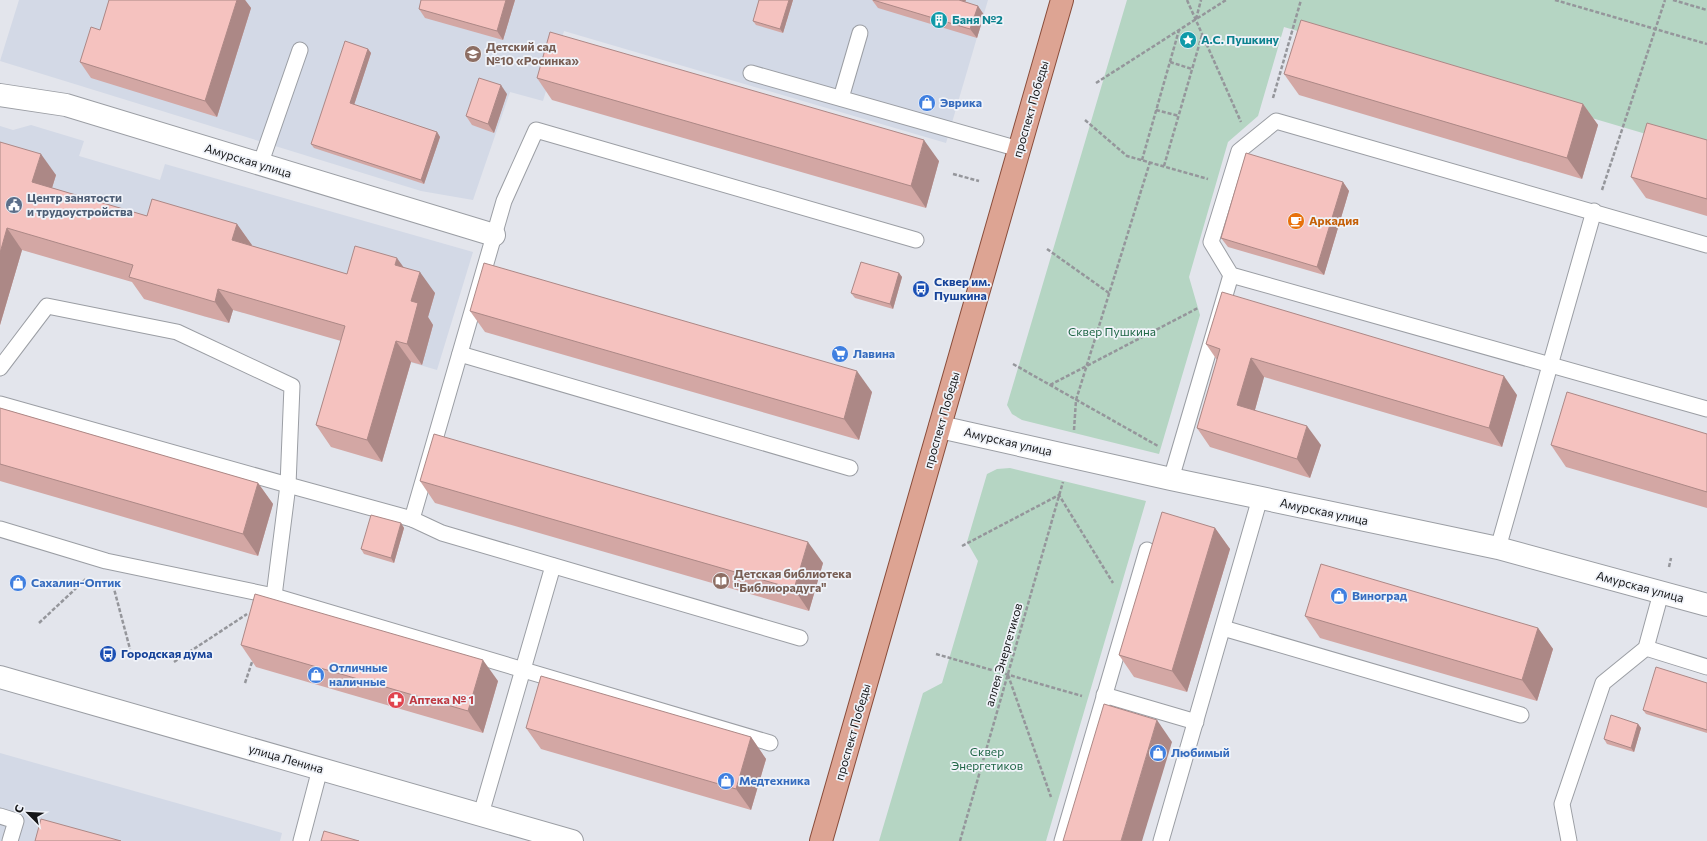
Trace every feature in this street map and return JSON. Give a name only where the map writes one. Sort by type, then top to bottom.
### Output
[{"type":"main road","name":"проспект Победы","points":[[821,841],[1062,0]]},
{"type":"street","name":"Амурская улица","points":[[0,95],[66,105],[494,235]]},
{"type":"street","name":"Амурская улица","points":[[940,427],[1171,479],[1498,548],[1661,593],[1707,604]]},
{"type":"street","name":"улица Ленина","points":[[0,677],[572,841]]},
{"type":"lane","points":[[841,98],[860,33]]},
{"type":"lane","points":[[260,165],[300,50]]},
{"type":"lane","points":[[751,73],[1019,149]]},
{"type":"lane","points":[[1707,245],[1276,120],[1239,151],[1211,242],[1231,276],[1707,408]]},
{"type":"lane","points":[[412,519],[504,201],[536,130],[916,240]]},
{"type":"lane","points":[[1498,548],[1594,211]]},
{"type":"lane","points":[[1171,479],[1231,276]]},
{"type":"lane","points":[[0,368],[47,306],[177,332],[292,386],[288,486],[274,596]]},
{"type":"lane","points":[[460,354],[850,468]]},
{"type":"lane","points":[[0,404],[288,486],[412,519],[442,533],[800,638]]},
{"type":"lane","points":[[1161,841],[1260,498]]},
{"type":"lane","points":[[0,529],[106,561],[274,596],[770,743]]},
{"type":"lane","points":[[1063,838],[1147,550]]},
{"type":"lane","points":[[481,814],[553,566]]},
{"type":"lane","points":[[1569,841],[1562,804],[1603,683],[1646,648],[1661,593]]},
{"type":"lane","points":[[1223,628],[1521,716]]},
{"type":"lane","points":[[1646,648],[1707,667]]},
{"type":"lane","points":[[1104,695],[1196,722]]},
{"type":"lane","points":[[301,841],[320,769]]},
{"type":"lane","points":[[0,816],[16,820],[10,841]]},
{"type":"path","points":[[1187,0],[1250,142]]},
{"type":"path","points":[[1195,20],[1201,0]]},
{"type":"path","points":[[1096,83],[1226,0]]},
{"type":"path","points":[[1276,120],[1273,98],[1301,0]]},
{"type":"path","points":[[1555,0],[1707,44]]},
{"type":"path","points":[[1594,211],[1665,0]]},
{"type":"path","points":[[1673,0],[1707,10]]},
{"type":"path","points":[[1142,160],[1179,30]]},
{"type":"path","points":[[1164,166],[1202,35]]},
{"type":"path","points":[[1170,62],[1192,69]]},
{"type":"path","points":[[1156,110],[1179,116]]},
{"type":"path","points":[[1085,120],[1127,156],[1228,185]]},
{"type":"path","points":[[1074,433],[1076,400],[1150,162]]},
{"type":"path","points":[[953,174],[979,181]]},
{"type":"path","points":[[1047,249],[1109,293]]},
{"type":"path","points":[[1050,385],[1226,293]]},
{"type":"path","points":[[1013,364],[1178,457]]},
{"type":"path","name":"аллея Энергетиков","points":[[960,841],[1063,481]]},
{"type":"path","points":[[962,546],[1059,495],[1130,610]]},
{"type":"path","points":[[39,623],[106,561],[130,649]]},
{"type":"path","points":[[174,662],[274,596]]},
{"type":"path","points":[[245,683],[254,654]]},
{"type":"path","points":[[936,654],[1088,698],[1104,695]]},
{"type":"path","points":[[1008,675],[1063,838]]},
{"type":"shaded area","points":[[19,0],[988,0],[946,143],[564,31],[543,101],[510,92],[473,200],[421,191],[0,61]]},
{"type":"shaded area","points":[[31,125],[84,141],[79,156],[160,180],[165,164],[473,252],[437,370],[348,344],[258,265],[243,313],[233,310],[229,323],[203,316],[205,308],[169,306],[144,299],[148,286],[47,204],[33,253],[0,243],[0,126],[13,130]]},
{"type":"shaded area","points":[[0,753],[282,833],[280,841],[0,841]]},
{"type":"green space","name":"Сквер Пушкина","points":[[1127,0],[1707,0],[1707,152],[1284,27],[1258,116],[1228,142],[1189,277],[1200,315],[1159,454],[1022,420],[1012,414],[1007,405]]},
{"type":"green space","name":"Сквер Энергетиков","points":[[1010,468],[1146,501],[1046,841],[879,841],[923,693],[942,683],[978,561],[967,542],[987,474],[997,469]]},
{"type":"building","points":[[109,0],[237,0],[205,101],[80,62],[91,27],[100,30]]},
{"type":"building","points":[[421,0],[506,0],[497,31],[419,9]]},
{"type":"building","points":[[759,0],[789,0],[780,29],[753,21]]},
{"type":"building","name":"Баня №2","points":[[873,0],[959,0],[978,6],[970,29]]},
{"type":"building","points":[[1301,20],[1583,104],[1567,158],[1284,74]]},
{"type":"building","points":[[550,32],[924,140],[911,186],[537,78]]},
{"type":"building","points":[[345,41],[368,49],[350,103],[437,132],[421,180],[311,144]]},
{"type":"building","points":[[479,78],[501,85],[488,124],[466,116]]},
{"type":"building","points":[[1647,123],[1707,140],[1707,199],[1631,177]]},
{"type":"building","points":[[0,142],[41,154],[32,182],[147,216],[152,199],[237,224],[232,240],[347,274],[355,246],[397,258],[395,265],[420,272],[411,301],[418,303],[407,344],[396,341],[367,440],[316,425],[345,326],[218,289],[215,302],[129,277],[133,265],[7,228],[0,253]]},
{"type":"building","points":[[1246,153],[1343,182],[1317,267],[1221,238]]},
{"type":"building","points":[[861,262],[899,273],[890,304],[851,293]]},
{"type":"building","points":[[484,263],[857,371],[844,419],[470,311]]},
{"type":"building","points":[[1222,292],[1504,376],[1489,428],[1251,358],[1237,405],[1307,426],[1297,459],[1197,428],[1220,349],[1206,344]]},
{"type":"building","points":[[1567,392],[1707,434],[1707,492],[1551,445]]},
{"type":"building","points":[[0,408],[258,483],[243,534],[0,464]]},
{"type":"building","points":[[434,434],[808,542],[794,589],[420,481]]},
{"type":"building","points":[[1162,512],[1215,528],[1172,671],[1119,655]]},
{"type":"building","points":[[371,515],[401,523],[391,558],[361,549]]},
{"type":"building","points":[[1321,564],[1538,628],[1522,680],[1305,616]]},
{"type":"building","points":[[255,594],[483,660],[468,711],[241,645]]},
{"type":"building","points":[[1656,667],[1707,683],[1707,730],[1643,710]]},
{"type":"building","points":[[541,676],[751,737],[736,789],[526,728]]},
{"type":"building","points":[[1104,704],[1157,720],[1121,841],[1063,841]]},
{"type":"building","points":[[1611,715],[1638,724],[1631,748],[1604,739]]},
{"type":"building","points":[[41,819],[121,841],[35,841]]},
{"type":"building","points":[[324,831],[359,841],[321,841]]},
{"type":"place","name":"Баня №2","points":[[939,20]]},
{"type":"place","name":"А.С. Пушкину","points":[[1188,40]]},
{"type":"place","name":"Детский сад №10 «Росинка»","points":[[473,54]]},
{"type":"place","name":"Эврика","points":[[927,103]]},
{"type":"place","name":"Центр занятости и трудоустройства","points":[[14,205]]},
{"type":"place","name":"Аркадия","points":[[1296,221]]},
{"type":"place","name":"Сквер им. Пушкина","points":[[921,289]]},
{"type":"place","name":"Лавина","points":[[840,354]]},
{"type":"place","name":"Детская библиотека \"Библиорадуга\"","points":[[721,581]]},
{"type":"place","name":"Сахалин-Оптик","points":[[18,583]]},
{"type":"place","name":"Виноград","points":[[1339,596]]},
{"type":"place","name":"Городская дума","points":[[108,654]]},
{"type":"place","name":"Отличные наличные","points":[[316,675]]},
{"type":"place","name":"Аптека № 1","points":[[396,700]]},
{"type":"place","name":"Любимый","points":[[1158,753]]},
{"type":"place","name":"Медтехника","points":[[726,781]]}]
